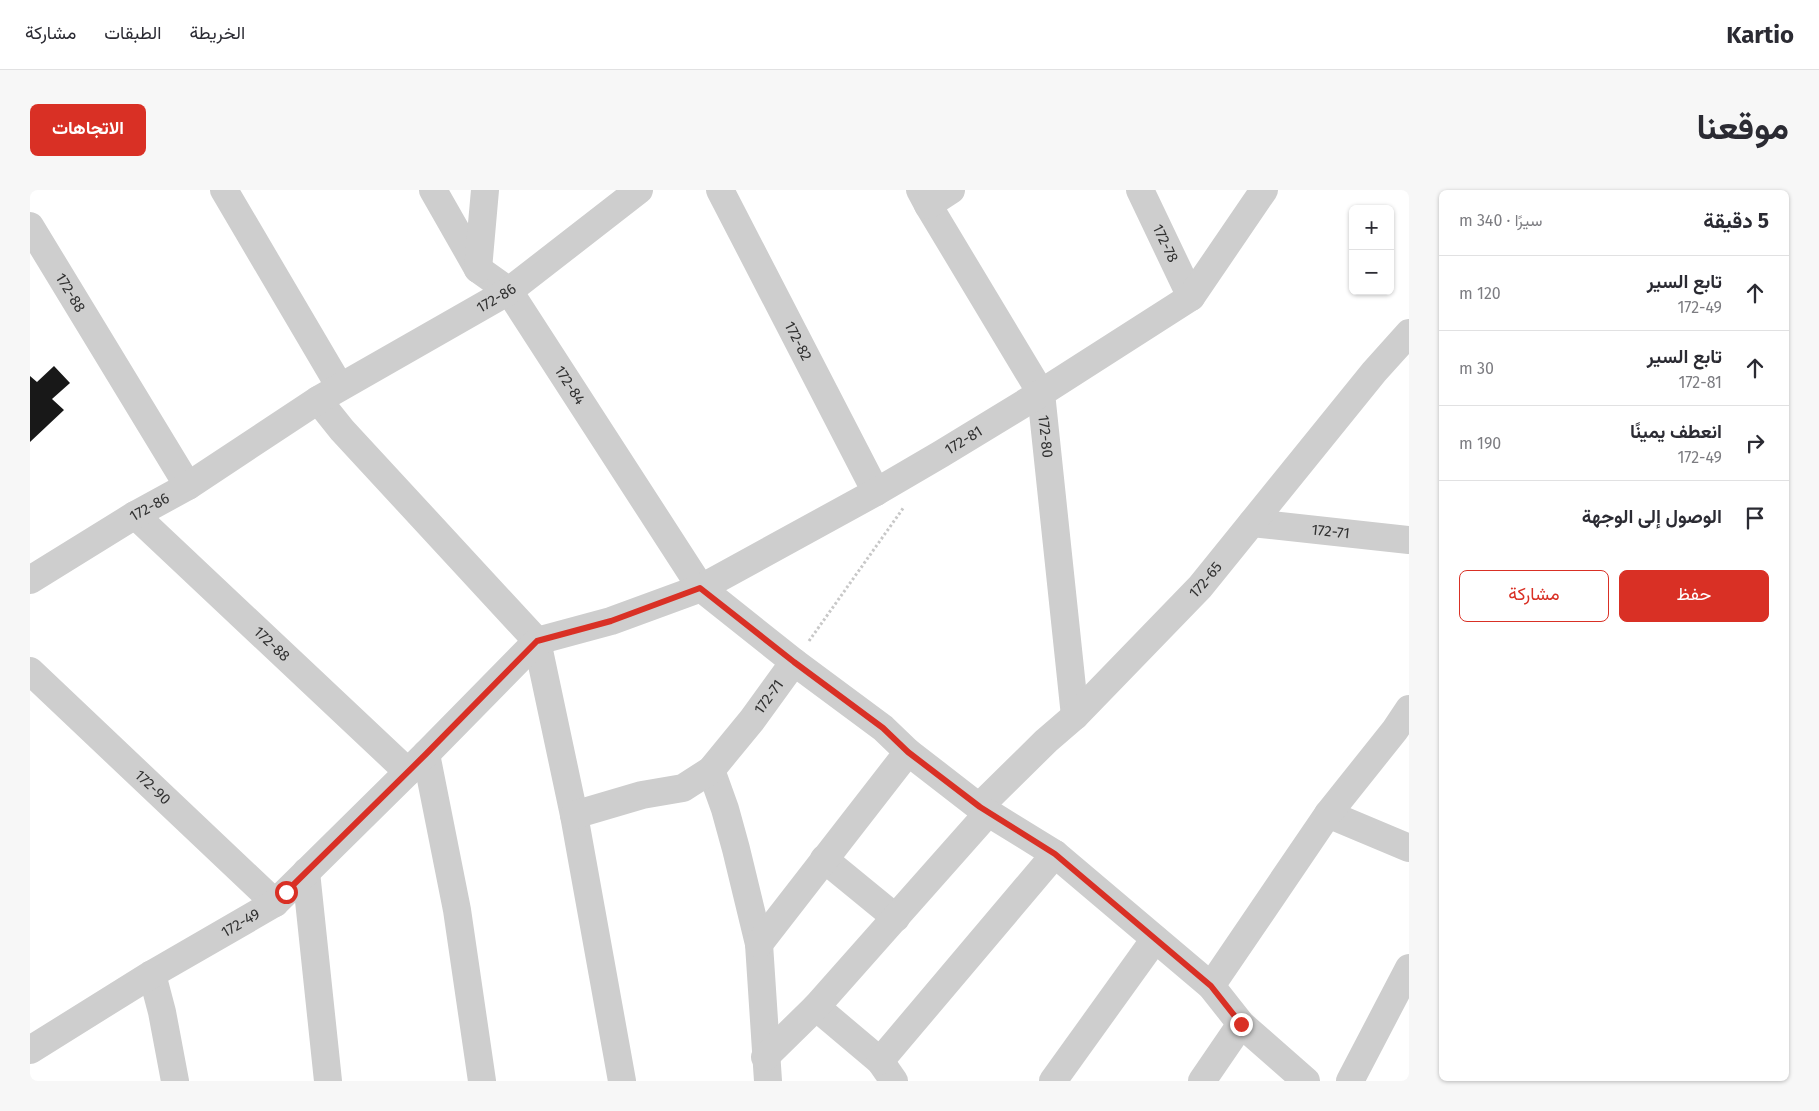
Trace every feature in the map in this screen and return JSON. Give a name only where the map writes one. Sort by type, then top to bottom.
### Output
[{"type":"street","points":[[224,190],[329,394],[342,430],[537,641],[574,816],[622,1081]]},
{"type":"street","name":"172-84","points":[[433,190],[478,269],[509,291],[700,588]]},
{"type":"street","points":[[478,269],[485,190]]},
{"type":"street","name":"172-86","points":[[30,580],[135,514],[188,486],[329,394],[509,291],[639,190]]},
{"type":"street","name":"172-82","points":[[720,190],[876,492]]},
{"type":"street","points":[[924,198],[951,190]]},
{"type":"street","name":"172-78","points":[[1140,190],[1191,297]]},
{"type":"street","name":"172-81","points":[[537,641],[611,621],[700,588],[876,492],[1041,393],[1191,297],[1264,190]]},
{"type":"street","name":"172-80","points":[[924,198],[1041,393],[1075,716]]},
{"type":"street","name":"172-88","points":[[30,226],[188,486]]},
{"type":"street","name":"172-65","points":[[767,1069],[816,1008],[896,918],[984,810],[1046,741],[1075,716],[1200,587],[1374,372],[1409,333]]},
{"type":"street","name":"172-88","points":[[135,514],[417,764]]},
{"type":"street","name":"172-71","points":[[1252,523],[1409,540]]},
{"type":"street","points":[[700,588],[794,662],[883,728],[908,752],[984,810],[1055,854],[1211,986],[1241,1024],[1306,1081]]},
{"type":"street","name":"172-49","points":[[30,1050],[152,974],[275,903],[417,764],[537,641]]},
{"type":"street","name":"172-71","points":[[574,816],[642,795],[682,788],[711,770],[752,720],[794,662]]},
{"type":"street","name":"172-90","points":[[30,671],[275,903]]},
{"type":"street","points":[[1211,986],[1328,814],[1404,725]]},
{"type":"street","points":[[759,944],[908,752]]},
{"type":"street","points":[[417,764],[457,910],[482,1081]]},
{"type":"street","points":[[711,770],[725,809],[759,944],[767,1069]]},
{"type":"street","points":[[1328,814],[1409,848]]},
{"type":"street","points":[[816,1008],[887,1071],[1055,854]]},
{"type":"street","points":[[824,859],[896,918]]},
{"type":"street","points":[[306,872],[328,1081]]},
{"type":"street","points":[[1052,1081],[1155,939]]},
{"type":"street","points":[[1350,1081],[1409,968]]},
{"type":"street","points":[[152,974],[162,1012],[175,1081]]},
{"type":"street","points":[[1202,1081],[1241,1024]]},
{"type":"path","points":[[794,662],[907,502]]},
{"type":"building","points":[[54,366],[70,383],[52,399],[64,410],[30,442],[30,376],[37,382]]},
{"type":"route","points":[[286,892],[537,641],[611,621],[700,588],[794,662],[883,728],[908,752],[988,813],[1055,854],[1211,986],[1241,1024]]}]
